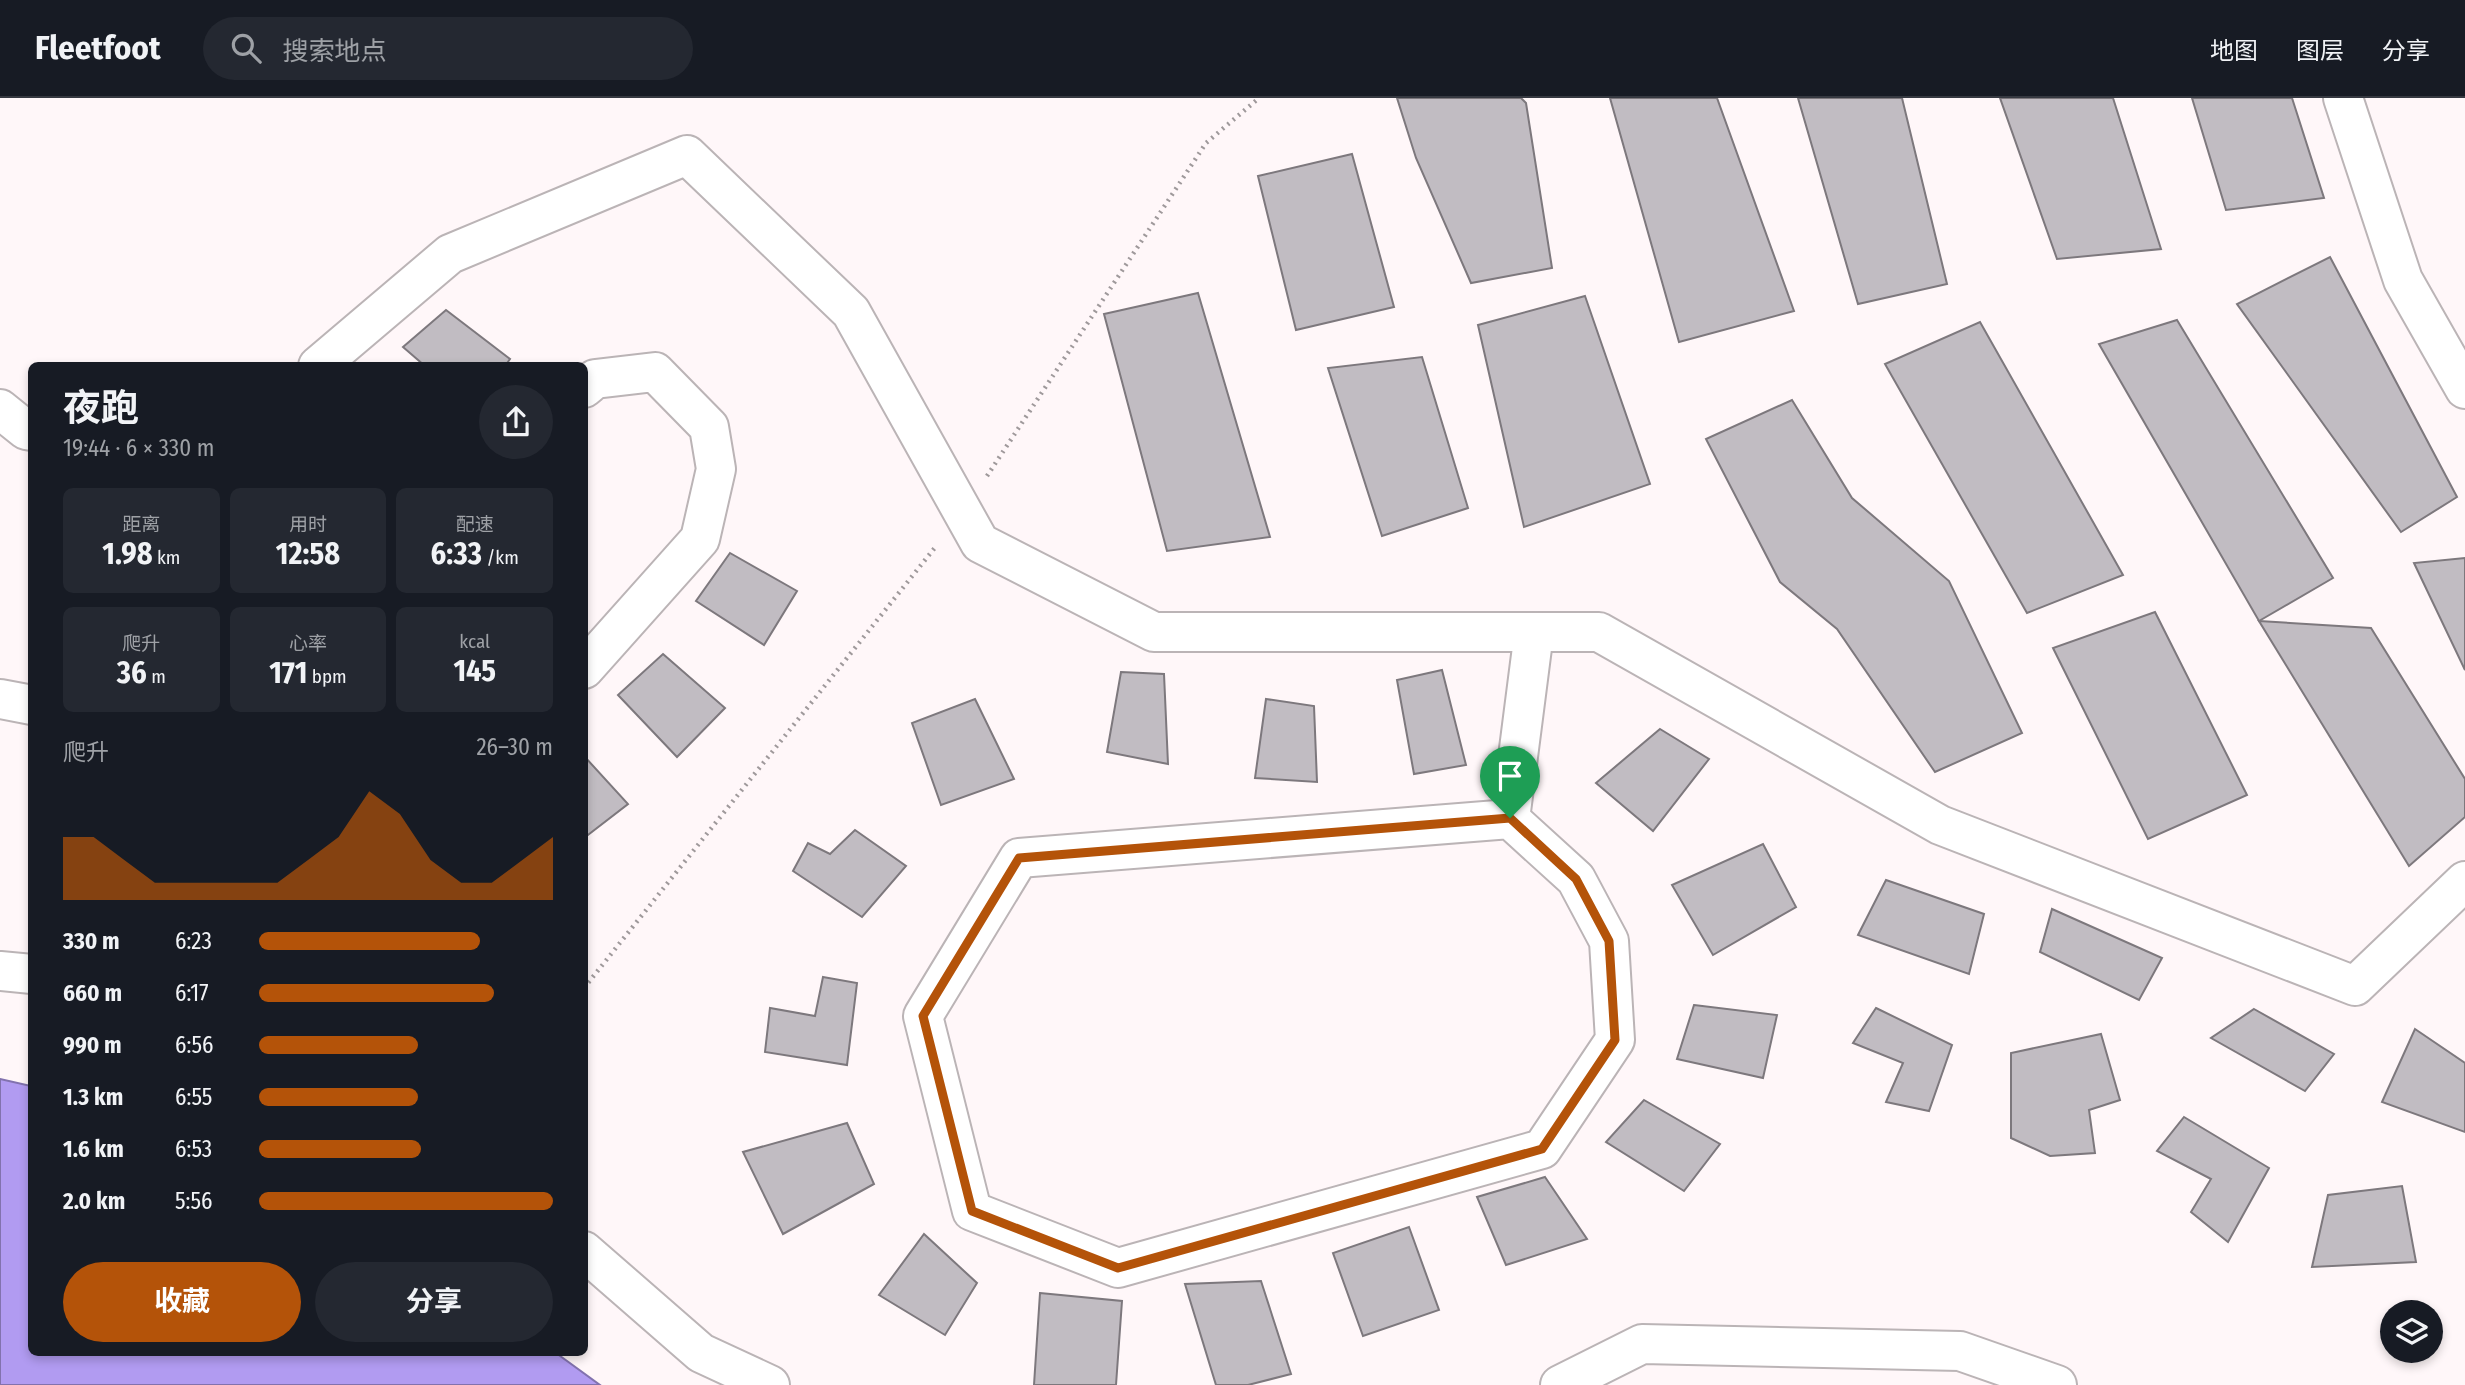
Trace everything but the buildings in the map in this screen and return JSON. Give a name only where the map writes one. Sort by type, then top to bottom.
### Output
[{"type":"street","points":[[2343,98],[2403,280],[2465,389]]},
{"type":"street","points":[[323,362],[450,254],[687,155],[851,312],[980,543],[1154,632],[1599,632],[1940,825],[2355,986],[2465,881]]},
{"type":"street","points":[[588,385],[595,379],[655,372],[709,427],[716,469],[700,539],[588,665]]},
{"type":"street","points":[[0,409],[28,430]]},
{"type":"street","points":[[1510,818],[1534,632]]},
{"type":"street","points":[[0,699],[28,704]]},
{"type":"street","points":[[1510,818],[1576,879],[1609,941],[1615,1040],[1542,1149],[1118,1268],[972,1211],[923,1016],[1019,858],[1510,818]]},
{"type":"street","points":[[0,971],[28,974]]},
{"type":"street","points":[[588,1254],[701,1353],[770,1385]]},
{"type":"street","points":[[1560,1385],[1642,1344],[1960,1350],[2057,1385]]},
{"type":"path","points":[[588,983],[963,512],[1206,143],[1259,98]]},
{"type":"shaded area","points":[[0,1079],[28,1085],[28,1356],[560,1356],[600,1385],[0,1385]]},
{"type":"route","points":[[1510,818],[1576,879],[1609,941],[1615,1040],[1542,1149],[1118,1268],[972,1211],[923,1016],[1019,858],[1510,818]]}]
